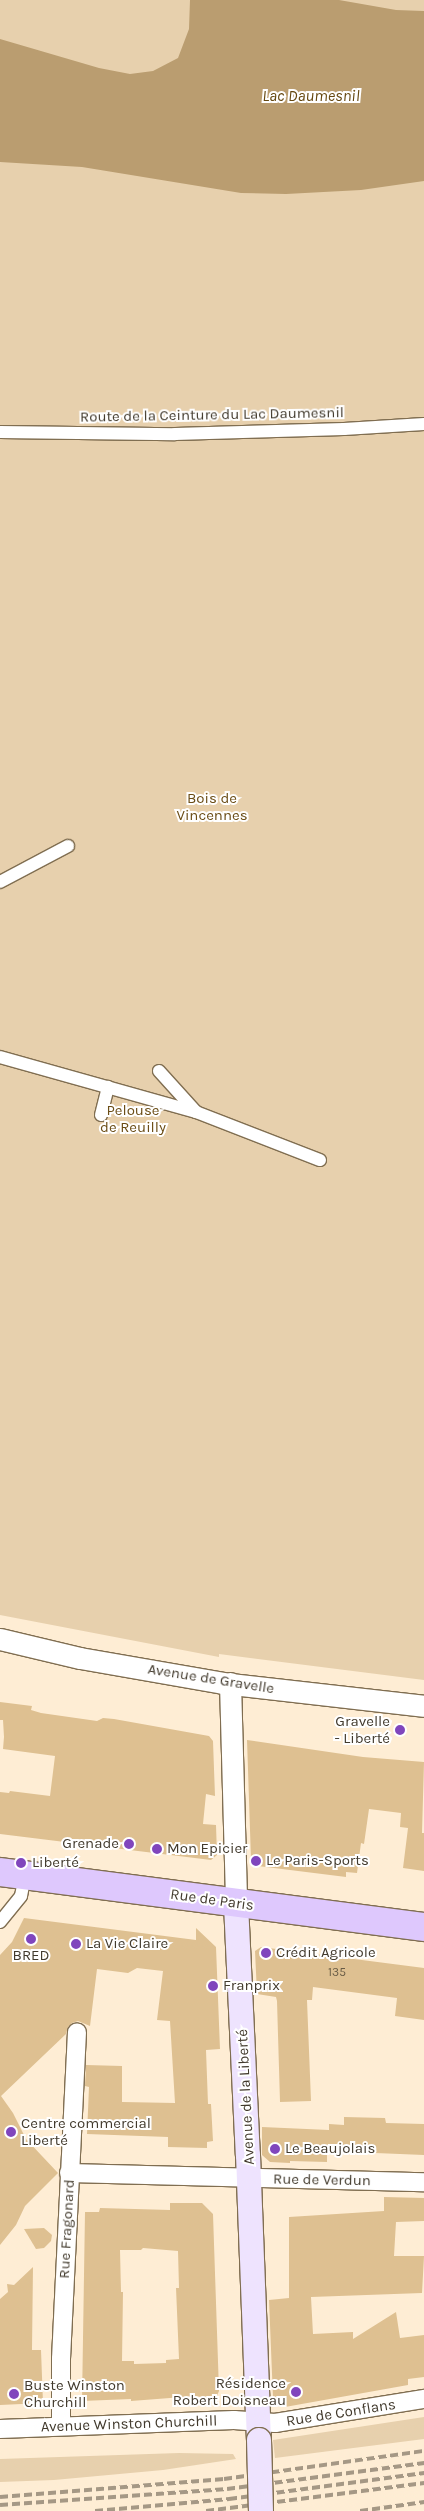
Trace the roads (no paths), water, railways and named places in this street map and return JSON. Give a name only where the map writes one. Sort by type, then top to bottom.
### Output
[{"type":"main road","name":"Rue de Paris","points":[[13,1874],[424,1927]]},
{"type":"main road","name":"Avenue de la Liberté","points":[[236,1904],[258,2388],[261,2511]]},
{"type":"street","name":"Route de la Ceinture du Lac Daumesnil","points":[[0,432],[174,434],[344,429],[424,424]]},
{"type":"street","points":[[0,882],[68,846]]},
{"type":"street","points":[[0,1057],[196,1112],[320,1160]]},
{"type":"street","points":[[160,1071],[196,1112]]},
{"type":"street","points":[[101,1115],[108,1087]]},
{"type":"street","name":"Avenue de Gravelle","points":[[0,1639],[80,1658],[230,1683],[424,1706]]},
{"type":"street","name":"Avenue de la Liberté","points":[[230,1683],[236,1904]]},
{"type":"street","points":[[0,1922],[21,1896],[13,1874]]},
{"type":"street","name":"Rue Fragonard","points":[[62,2426],[61,2359],[77,2032]]},
{"type":"street","name":"Rue de Verdun","points":[[70,2173],[424,2182]]},
{"type":"street","name":"Rue de Conflans","points":[[258,2431],[282,2423],[424,2399]]},
{"type":"street","name":"Avenue Winston Churchill","points":[[0,2429],[234,2420],[258,2431]]},
{"type":"water","name":"Lac Daumesnil","points":[[190,0],[339,0],[396,10],[424,11],[424,181],[361,190],[286,194],[241,193],[82,167],[0,162],[0,39],[99,68],[130,74],[153,71],[178,58],[189,29]]},
{"type":"railway","points":[[0,2497],[224,2479],[424,2451]]},
{"type":"railway","points":[[0,2505],[227,2489],[424,2463]]},
{"type":"railway","points":[[95,2511],[229,2499],[424,2473]]},
{"type":"railway","points":[[206,2511],[424,2483]]},
{"type":"railway","points":[[360,2511],[424,2502]]},
{"type":"place","name":"Gravelle - Liberté","points":[[400,1730]]},
{"type":"place","name":"Grenade","points":[[129,1844]]},
{"type":"place","name":"Mon Epicier","points":[[157,1849]]},
{"type":"place","name":"Le Paris-Sports","points":[[256,1861]]},
{"type":"place","name":"Liberté","points":[[21,1863]]},
{"type":"place","name":"BRED","points":[[31,1939]]},
{"type":"place","name":"La Vie Claire","points":[[76,1944]]},
{"type":"place","name":"Crédit Agricole","points":[[266,1953]]},
{"type":"place","name":"Franprix","points":[[213,1986]]},
{"type":"place","name":"Centre commercial Liberté","points":[[11,2132]]},
{"type":"place","name":"Le Beaujolais","points":[[275,2149]]},
{"type":"place","name":"Résidence Robert Doisneau","points":[[296,2392]]},
{"type":"place","name":"Buste Winston Churchill","points":[[14,2394]]},
{"type":"park label","name":"Bois de Vincennes","points":[[212,806]]},
{"type":"park label","name":"Pelouse de Reuilly","points":[[133,1118]]}]
